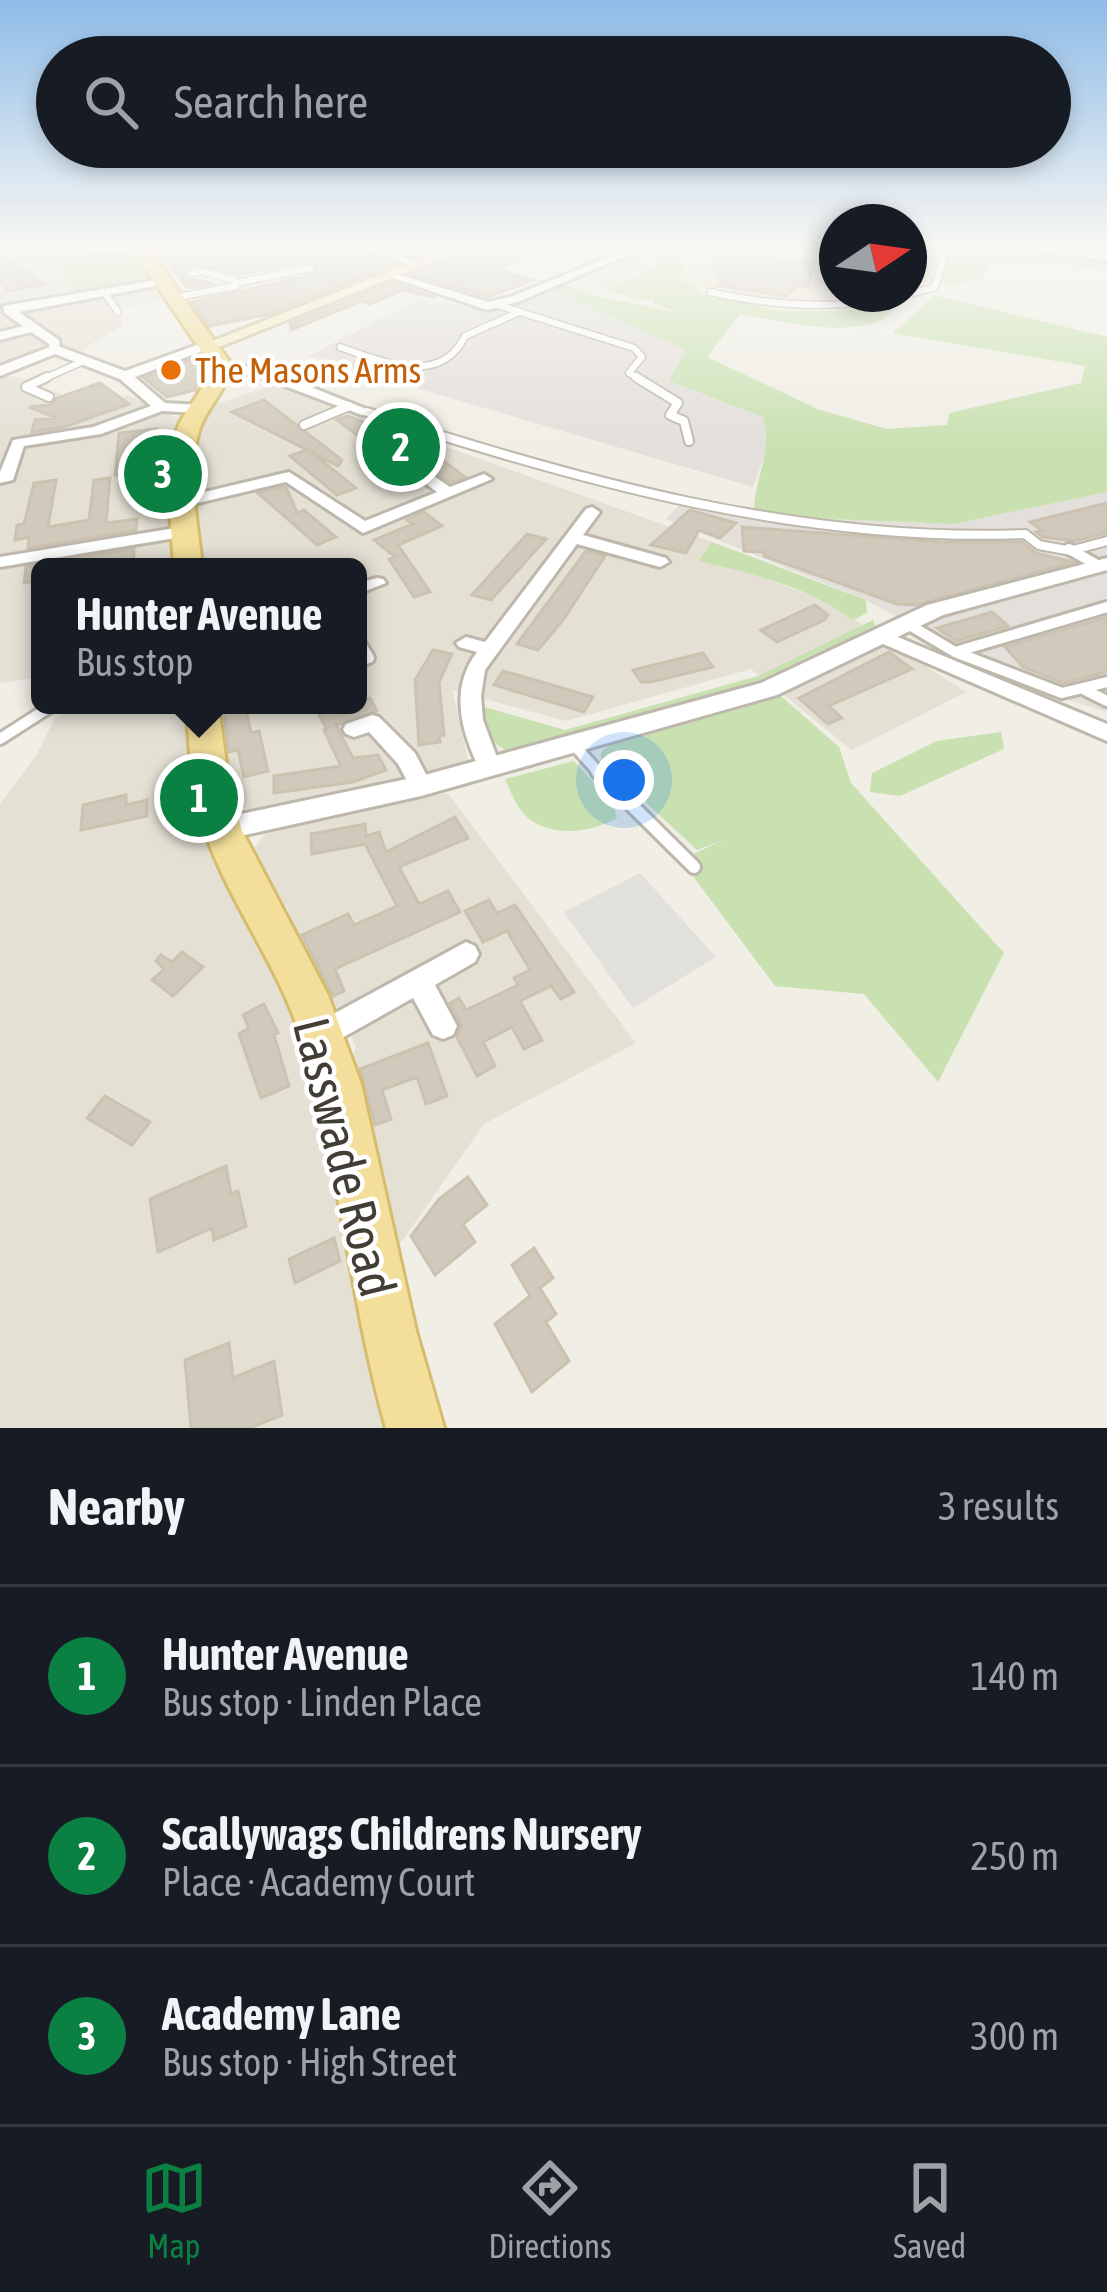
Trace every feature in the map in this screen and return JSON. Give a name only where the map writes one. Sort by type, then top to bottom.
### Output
[{"type":"main road","points":[[187,313],[213,344],[218,370],[217,385],[187,436],[188,558]]},
{"type":"main road","points":[[213,344],[293,313]]},
{"type":"main road","name":"Lasswade Road","points":[[203,714],[212,792],[222,829],[288,955],[322,1034],[342,1107],[380,1300],[415,1428]]},
{"type":"street","points":[[0,332],[18,319],[56,343],[55,349]]},
{"type":"street","points":[[124,376],[213,344]]},
{"type":"street","points":[[0,371],[35,353],[55,349],[124,376],[161,407]]},
{"type":"street","points":[[218,370],[255,370],[367,412]]},
{"type":"street","points":[[5,480],[18,443],[96,431],[161,407],[201,409]]},
{"type":"street","points":[[407,463],[449,494]]},
{"type":"street","points":[[395,485],[422,474]]},
{"type":"street","points":[[184,490],[289,477],[364,528],[484,479]]},
{"type":"street","points":[[490,768],[471,727],[467,698],[475,669],[592,512]]},
{"type":"street","points":[[0,562],[187,530]]},
{"type":"street","points":[[574,538],[660,562]]},
{"type":"street","points":[[222,829],[421,786],[769,689],[935,610],[1103,565]]},
{"type":"street","points":[[881,636],[1107,733]]},
{"type":"street","points":[[466,643],[490,649]]},
{"type":"street","points":[[354,729],[372,722],[406,760],[421,786]]},
{"type":"street","points":[[322,1034],[466,954]]},
{"type":"street","points":[[418,980],[443,1026]]},
{"type":"lane","points":[[514,313],[634,348],[642,356],[629,374],[678,404],[670,415],[684,421],[689,441]]},
{"type":"lane","points":[[340,346],[392,364],[425,367],[448,362],[465,336],[517,314]]},
{"type":"lane","points":[[49,397],[26,387],[86,360]]},
{"type":"lane","points":[[304,425],[349,406]]},
{"type":"lane","points":[[367,412],[511,460],[765,517],[976,536],[1025,535],[1039,545],[1073,550],[1103,565]]},
{"type":"lane","points":[[141,485],[184,490]]},
{"type":"lane","points":[[1073,550],[1107,541]]},
{"type":"lane","points":[[955,652],[1107,607]]},
{"type":"lane","points":[[906,623],[955,652],[1063,693],[1107,682]]},
{"type":"lane","points":[[1085,690],[1107,701]]},
{"type":"lane","points":[[0,739],[39,714]]},
{"type":"lane","points":[[574,745],[608,788],[661,830],[694,867]]},
{"type":"shaded area","points":[[0,313],[119,313],[124,325],[81,350],[28,353],[0,367]]},
{"type":"shaded area","points":[[393,313],[602,313],[687,350],[669,381],[763,417],[770,441],[753,487],[308,356]]},
{"type":"shaded area","points":[[0,374],[28,380],[91,408],[128,395],[177,418],[273,385],[712,542],[699,561],[750,572],[829,603],[966,692],[852,750],[751,669],[566,721],[452,690],[469,764],[256,811],[236,806],[220,714],[367,714],[367,558],[31,558],[31,678],[0,683]]},
{"type":"shaded area","points":[[1107,492],[1107,712],[1014,683],[866,600],[666,519],[680,504],[754,516],[954,524]]},
{"type":"shaded area","points":[[63,714],[185,714],[200,828],[267,948],[326,1087],[348,1259],[393,1428],[0,1428],[0,804],[37,754],[55,718]]},
{"type":"shaded area","points":[[448,793],[636,1043],[484,1124],[393,1254],[350,1063],[356,1047],[341,1013],[325,1004],[286,905],[272,910],[252,850],[266,834],[294,824]]},
{"type":"shaded area","points":[[640,873],[716,957],[633,1008],[564,912]]},
{"type":"green space","points":[[602,313],[889,313],[868,325],[847,327],[740,314],[707,357],[820,410],[887,429],[947,425],[949,413],[1081,383],[1085,366],[893,333],[916,313],[1007,313],[1107,337],[1107,492],[954,524],[754,516],[765,454],[763,417],[669,381],[686,350]]},
{"type":"green space","points":[[712,542],[866,600],[867,613],[853,620],[798,590],[698,561]]},
{"type":"green space","points":[[873,620],[876,628],[763,685],[509,753],[492,741],[481,706],[565,730],[758,676]]},
{"type":"green space","points":[[781,696],[839,747],[851,783],[1004,953],[938,1082],[864,994],[775,986],[681,860],[723,840],[697,850],[601,761],[601,752],[610,745]]},
{"type":"green space","points":[[1001,732],[1004,749],[900,796],[870,792],[872,773],[937,741]]},
{"type":"green space","points":[[574,761],[613,804],[617,818],[569,831],[534,822],[518,807],[505,779]]},
{"type":"building","points":[[200,313],[272,313],[266,315],[209,326]]},
{"type":"building","points":[[318,313],[334,313],[291,330],[290,324]]},
{"type":"building","points":[[194,359],[203,365],[195,390],[167,397],[144,378]]},
{"type":"building","points":[[100,383],[129,404],[64,427],[32,432],[35,420],[57,418],[29,407],[51,405],[57,398]]},
{"type":"building","points":[[264,400],[342,460],[338,466],[311,452],[356,488],[337,495],[290,456],[307,450],[232,412]]},
{"type":"building","points":[[347,416],[408,434],[465,477],[451,482],[405,454],[379,469],[366,459],[382,453],[337,420]]},
{"type":"building","points":[[157,429],[154,475],[115,475],[119,433]]},
{"type":"building","points":[[110,478],[106,523],[137,519],[136,530],[28,548],[29,537],[15,540],[34,483],[56,480],[48,527],[89,520],[94,480]]},
{"type":"building","points":[[286,487],[297,513],[304,510],[336,537],[317,545],[258,493]]},
{"type":"building","points":[[1107,503],[1107,533],[1075,541],[1042,537],[1036,532],[1043,531],[1030,522]]},
{"type":"building","points":[[690,510],[736,523],[720,538],[699,530],[686,553],[651,545]]},
{"type":"building","points":[[424,512],[442,526],[398,545],[430,592],[414,597],[389,559],[395,557],[374,540],[413,524],[407,520]]},
{"type":"building","points":[[742,527],[941,542],[1022,542],[1036,553],[1073,562],[917,605],[897,604],[764,556],[764,552],[744,551]]},
{"type":"building","points":[[527,534],[546,539],[491,600],[472,595]]},
{"type":"building","points":[[134,549],[134,558],[80,558]]},
{"type":"building","points":[[586,551],[605,556],[563,620],[538,650],[517,644]]},
{"type":"building","points":[[31,566],[31,582],[24,583],[26,567]]},
{"type":"building","points":[[815,605],[828,615],[824,620],[777,642],[761,630]]},
{"type":"building","points":[[992,612],[1008,626],[956,641],[937,628]]},
{"type":"building","points":[[1107,617],[1107,671],[1099,674],[1063,683],[1023,667],[1005,647]]},
{"type":"building","points":[[433,650],[452,654],[439,682],[444,735],[439,736],[440,742],[419,745],[415,680]]},
{"type":"building","points":[[889,652],[912,669],[829,706],[842,718],[828,724],[799,698]]},
{"type":"building","points":[[703,653],[713,667],[651,682],[641,682],[633,670]]},
{"type":"building","points":[[503,671],[593,697],[584,712],[494,685]]},
{"type":"building","points":[[367,699],[377,711],[336,725],[353,758],[378,755],[386,770],[353,782],[274,793],[274,776],[341,766],[324,730],[331,727],[326,728],[319,715],[367,714]]},
{"type":"building","points":[[224,714],[247,714],[251,733],[259,731],[268,771],[244,777],[238,750],[229,752]]},
{"type":"building","points":[[126,795],[126,805],[147,800],[147,816],[81,830],[83,805]]},
{"type":"building","points":[[455,817],[468,838],[399,867],[419,904],[448,891],[460,912],[335,969],[344,991],[333,996],[302,935],[348,914],[354,925],[397,906],[365,844],[312,854],[311,834],[365,824],[366,836],[379,832],[386,852]]},
{"type":"building","points":[[489,900],[497,913],[515,905],[574,992],[561,999],[551,986],[520,1001],[542,1040],[524,1049],[512,1027],[483,1042],[495,1066],[477,1076],[457,1037],[461,1024],[450,1003],[459,998],[466,1010],[518,985],[514,978],[530,970],[507,931],[483,942],[465,911]]},
{"type":"building","points":[[182,952],[203,967],[173,996],[152,980],[164,969],[156,961],[161,955],[172,962]]},
{"type":"building","points":[[264,1004],[278,1033],[274,1035],[289,1086],[261,1098],[239,1034],[249,1028],[243,1015]]},
{"type":"building","points":[[428,1043],[447,1096],[426,1104],[417,1077],[382,1090],[391,1119],[375,1125],[360,1069]]},
{"type":"building","points":[[105,1096],[150,1122],[132,1145],[87,1118]]},
{"type":"building","points":[[226,1166],[231,1194],[238,1191],[246,1226],[214,1240],[212,1228],[158,1252],[150,1199]]},
{"type":"building","points":[[468,1177],[487,1205],[463,1224],[475,1242],[435,1275],[411,1236],[439,1199]]},
{"type":"building","points":[[334,1238],[340,1261],[295,1283],[289,1259]]},
{"type":"building","points":[[534,1248],[553,1278],[540,1288],[556,1314],[546,1322],[569,1361],[532,1392],[495,1324],[530,1296],[512,1265]]},
{"type":"building","points":[[229,1343],[233,1378],[274,1361],[282,1415],[250,1428],[191,1428],[185,1360]]},
{"type":"place","name":"The Masons Arms","points":[[171,370]]},
{"type":"place","name":"Scallywags Childrens Nursery","points":[[401,447]]},
{"type":"place","name":"Academy Lane","points":[[163,474]]},
{"type":"place","name":"Hunter Avenue","points":[[199,798]]}]
